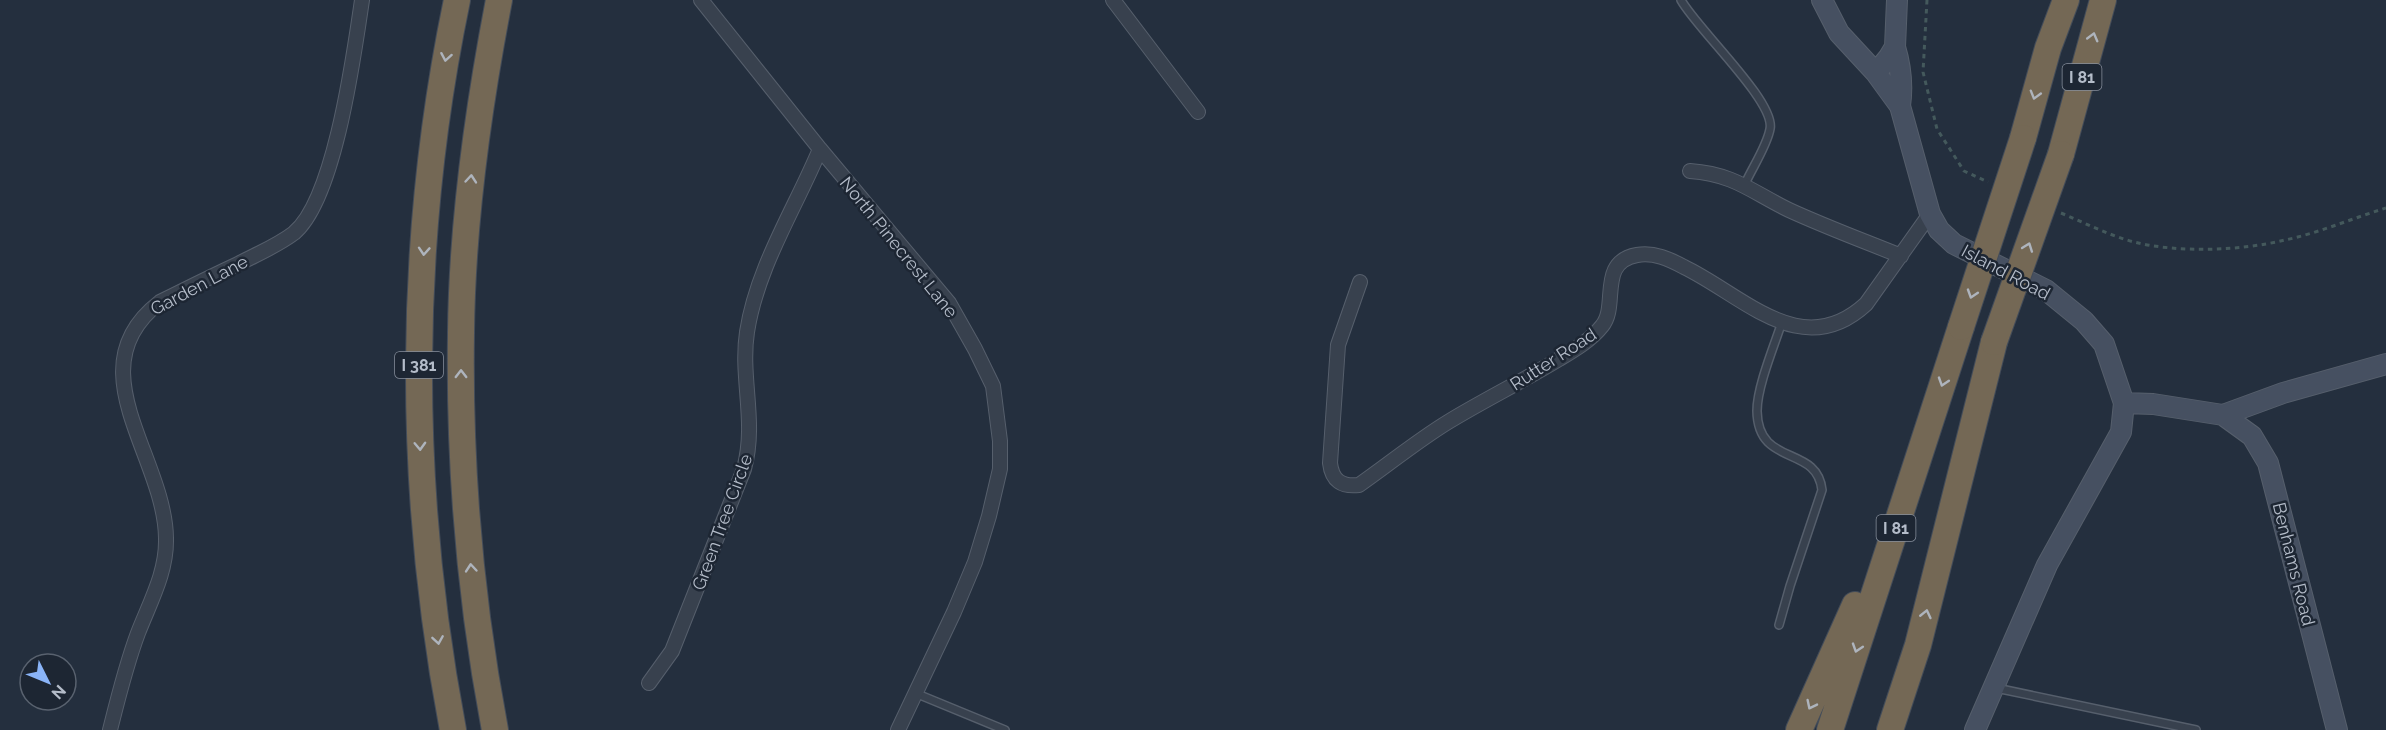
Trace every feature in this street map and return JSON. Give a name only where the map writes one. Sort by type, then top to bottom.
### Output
[{"type":"highway","name":"I 381","points":[[453,730],[427,555],[418,385],[420,303],[427,204],[446,54],[457,0]]},
{"type":"highway","name":"I 381","points":[[495,730],[473,594],[467,525],[461,408],[461,331],[464,260],[474,155],[499,0]]},
{"type":"highway","name":"I 81","points":[[1830,730],[1962,327],[2048,48],[2066,0]]},
{"type":"highway","name":"I 81","points":[[1890,730],[1918,645],[1994,342],[2061,154],[2103,0]]},
{"type":"highway","points":[[1799,730],[1918,459]]},
{"type":"street","name":"Garden Lane","points":[[110,730],[138,633],[156,592],[164,560],[166,539],[165,515],[153,472],[130,414],[122,383],[126,346],[134,328],[145,313],[160,302],[273,246],[295,232],[304,222],[323,186],[337,137],[362,0]]},
{"type":"street","name":"North Pinecrest Lane","points":[[701,0],[820,149],[949,303],[993,386],[998,414],[1000,469],[989,516],[975,562],[958,602],[898,730]]},
{"type":"street","points":[[1113,0],[1198,112]]},
{"type":"street","name":"Island Road","points":[[1822,0],[1839,33],[1876,73],[1900,106],[1930,214],[1939,230],[1954,244],[2046,290],[2084,321],[2104,344],[2124,403],[2121,432],[2047,565],[1975,730]]},
{"type":"street","points":[[1876,73],[1894,47],[1897,0]]},
{"type":"street","points":[[1894,47],[1900,64],[1902,91],[1900,106]]},
{"type":"street","name":"Green Tree Circle","points":[[649,683],[672,651],[744,469],[750,440],[746,350],[751,311],[762,275],[820,149]]},
{"type":"street","points":[[1690,171],[1724,176],[1745,184],[1791,210],[1901,256]]},
{"type":"street","name":"Rutter Road","points":[[1360,282],[1338,345],[1330,463],[1331,472],[1336,480],[1348,487],[1359,485],[1449,422],[1580,346],[1607,320],[1612,278],[1618,266],[1628,257],[1653,254],[1667,258],[1698,274],[1754,309],[1782,322],[1805,328],[1822,328],[1839,324],[1854,316],[1866,304],[1930,214]]},
{"type":"street","points":[[2124,403],[2153,404],[2223,415],[2283,393],[2386,364]]},
{"type":"street","name":"Benhams Road","points":[[2223,415],[2252,436],[2268,463],[2337,730]]},
{"type":"lane","points":[[1681,0],[1694,20],[1747,82],[1767,110],[1770,130],[1745,184]]},
{"type":"lane","points":[[1779,625],[1822,490],[1821,478],[1817,471],[1808,463],[1780,452],[1764,436],[1760,426],[1757,412],[1758,398],[1782,322]]},
{"type":"lane","points":[[1993,688],[2196,730]]},
{"type":"lane","points":[[915,693],[1005,730]]},
{"type":"path","points":[[1927,0],[1923,72],[1937,129],[1964,171],[1997,185]]},
{"type":"path","points":[[2051,209],[2136,243],[2183,248],[2243,247],[2286,240],[2386,208]]}]
